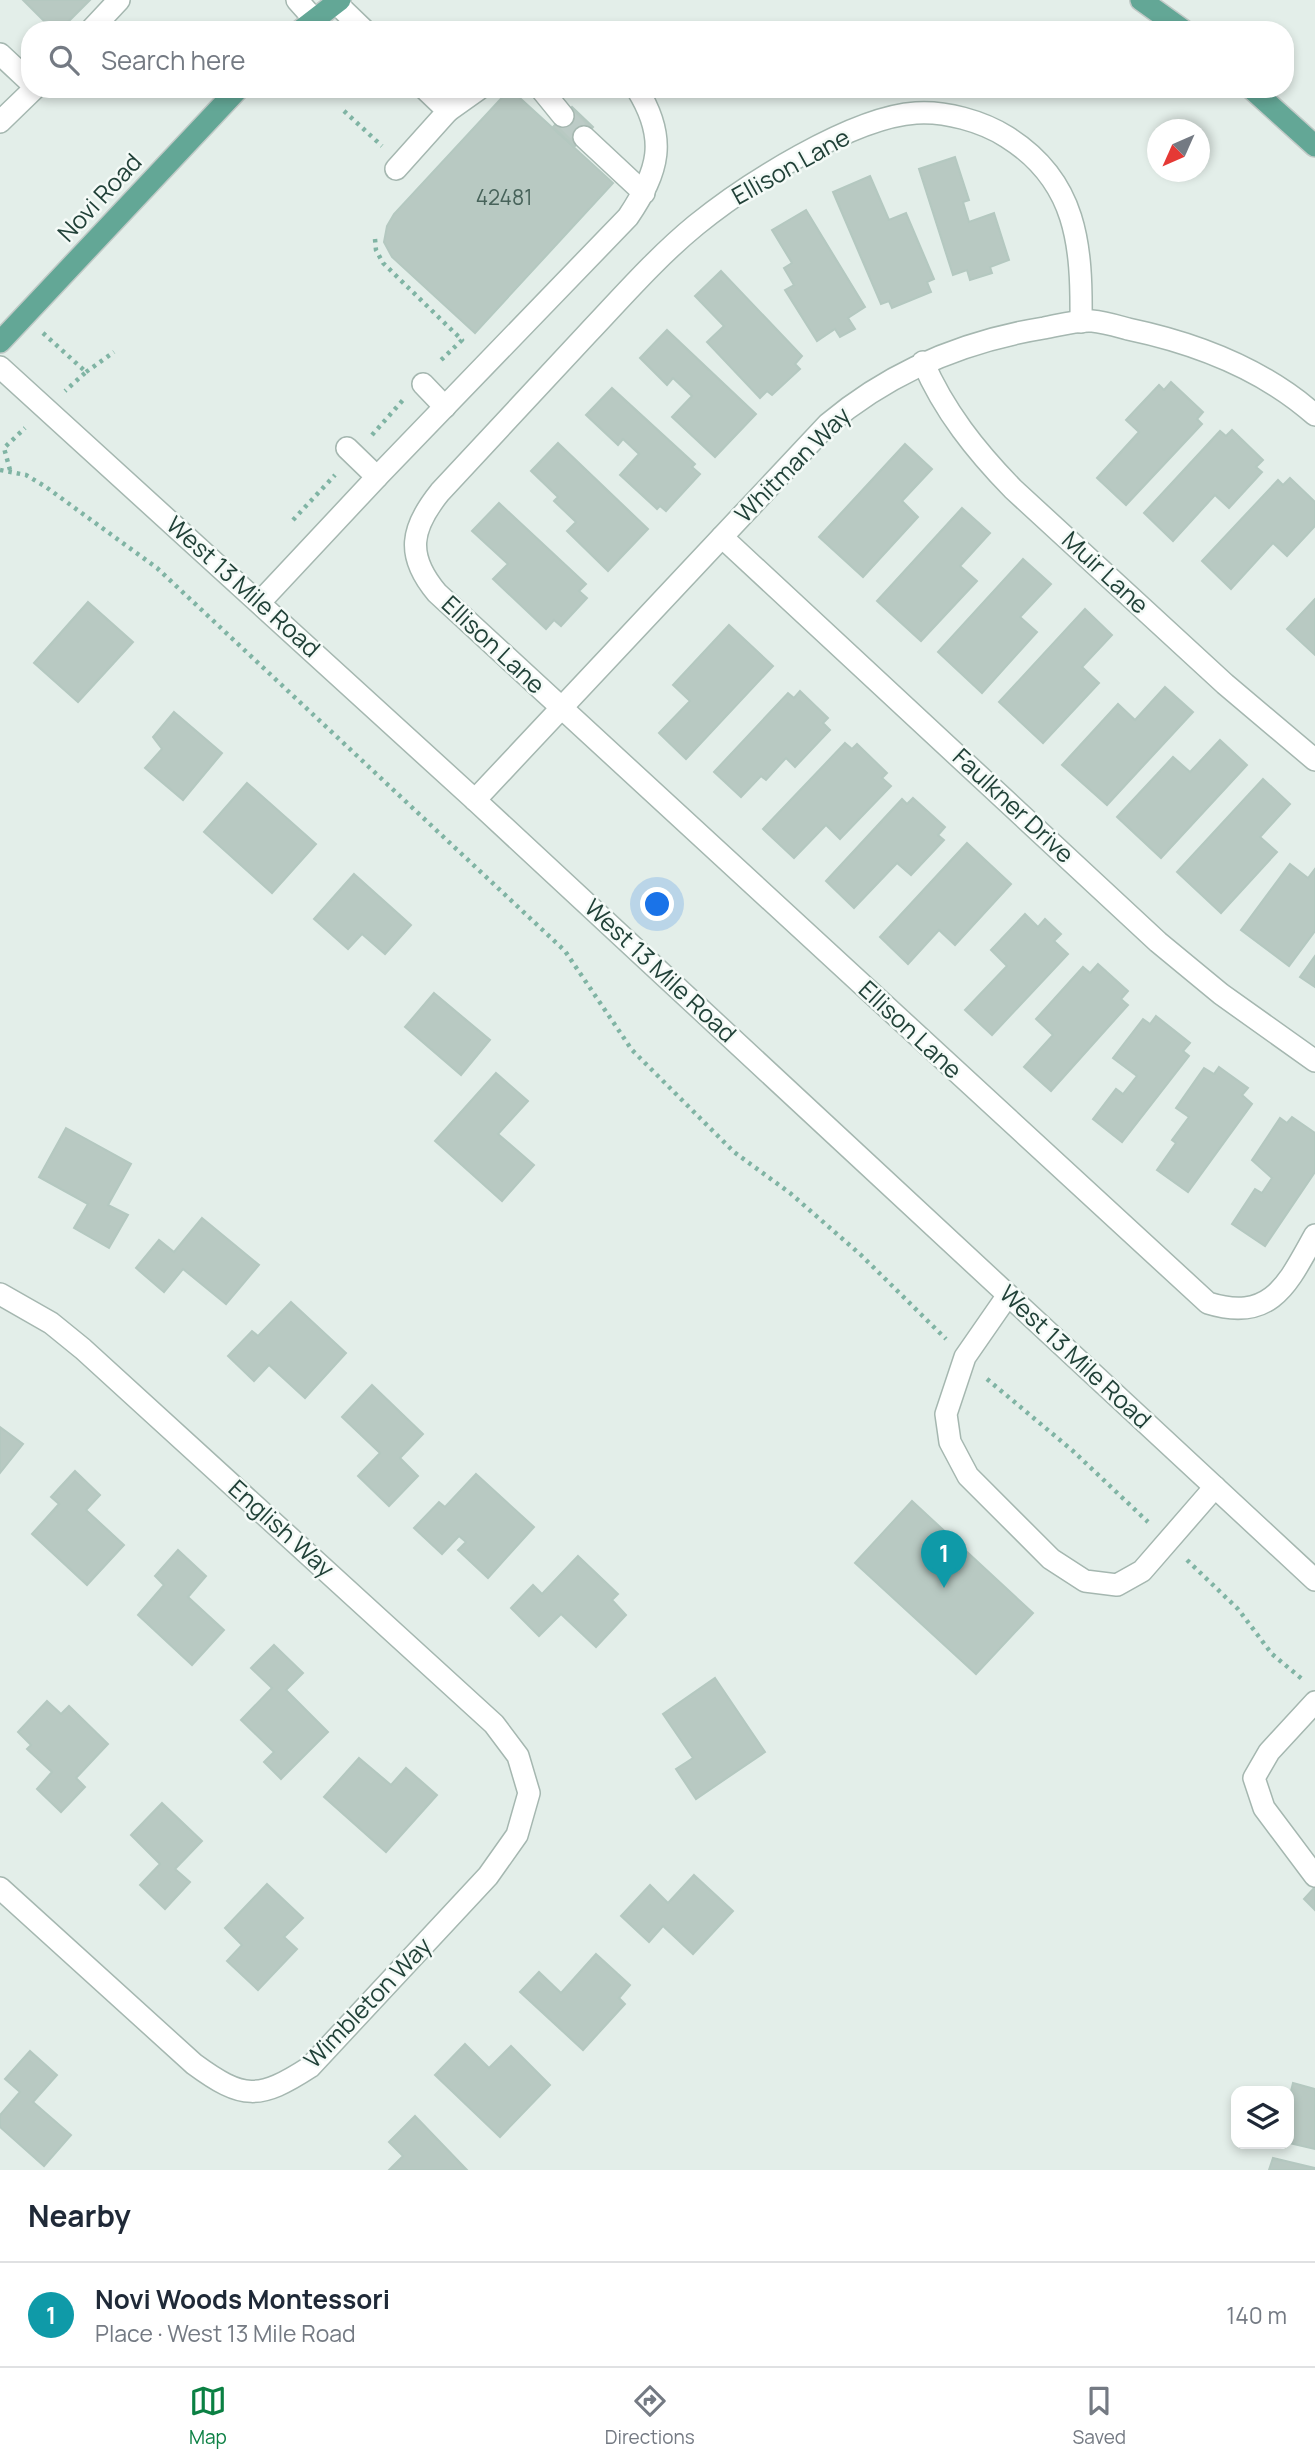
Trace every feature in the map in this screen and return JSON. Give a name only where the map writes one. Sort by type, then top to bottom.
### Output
[{"type":"main road","points":[[1141,0],[1170,21]]},
{"type":"main road","points":[[311,21],[338,1]]},
{"type":"main road","name":"Novi Road","points":[[0,342],[230,98]]},
{"type":"main road","points":[[1262,98],[1315,146]]},
{"type":"street","points":[[99,21],[119,0]]},
{"type":"street","points":[[297,0],[306,21]]},
{"type":"street","points":[[338,1],[355,21]]},
{"type":"street","points":[[0,54],[21,74]]},
{"type":"street","points":[[0,122],[25,98]]},
{"type":"street","points":[[434,98],[448,111]]},
{"type":"street","points":[[398,166],[448,111],[466,98]]},
{"type":"street","points":[[548,98],[563,116]]},
{"type":"street","points":[[260,602],[628,217],[654,172],[657,144],[650,111],[642,98]]},
{"type":"street","name":"Ellison Lane","points":[[1081,322],[1082,266],[1065,200],[1052,177],[1027,150],[983,125],[926,113],[914,113],[882,121],[786,164],[708,216],[648,269],[423,513],[417,529],[417,557],[427,581],[561,708],[1208,1303],[1240,1310],[1256,1308],[1274,1297],[1293,1275],[1315,1235]]},
{"type":"street","points":[[584,137],[644,193]]},
{"type":"street","name":"Whitman Way","points":[[475,800],[828,424],[877,387],[923,362],[1016,332],[1093,321],[1168,337],[1215,354],[1260,377],[1315,415]]},
{"type":"street","name":"Muir Lane","points":[[923,362],[957,423],[982,456],[1013,489],[1225,684],[1315,760]]},
{"type":"street","name":"West 13 Mile Road","points":[[0,367],[475,800],[1315,1580]]},
{"type":"street","points":[[414,390],[445,407]]},
{"type":"street","points":[[351,451],[377,477]]},
{"type":"street","name":"Faulkner Drive","points":[[722,537],[1158,942],[1221,995],[1315,1061]]},
{"type":"street","name":"English Way","points":[[0,1294],[51,1323],[83,1349],[495,1724],[518,1756],[529,1793]]},
{"type":"street","points":[[1008,1295],[965,1357],[946,1414],[950,1443],[968,1476],[1051,1559],[1084,1581],[1117,1585],[1142,1571],[1170,1543],[1215,1487]]},
{"type":"street","points":[[1311,1693],[1254,1777],[1264,1808],[1315,1875]]},
{"type":"street","name":"Wimbleton Way","points":[[0,1888],[194,2064],[221,2084],[253,2094],[283,2085],[310,2067],[488,1876],[517,1835],[529,1793]]},
{"type":"path","points":[[344,111],[398,166]]},
{"type":"path","points":[[375,239],[376,250],[383,263],[462,340],[437,365]]},
{"type":"path","points":[[86,372],[114,352]]},
{"type":"path","points":[[293,520],[351,451],[414,390]]},
{"type":"path","points":[[0,470],[26,475],[46,487],[157,568],[565,951],[632,1050],[714,1133],[861,1255],[965,1357],[1073,1451],[1238,1609],[1272,1654],[1311,1693]]},
{"type":"building","points":[[23,0],[90,0],[69,21],[44,21]]},
{"type":"building","points":[[502,98],[520,98],[613,183],[475,333],[392,257],[384,242],[387,226],[394,214]]},
{"type":"building","points":[[572,107],[593,127],[574,147],[553,127]]},
{"type":"building","points":[[955,157],[969,200],[963,202],[969,222],[994,213],[1009,260],[990,267],[992,273],[970,280],[967,270],[953,275],[919,169]]},
{"type":"building","points":[[870,176],[889,220],[906,213],[934,279],[927,282],[931,292],[892,308],[889,301],[881,304],[833,192]]},
{"type":"building","points":[[806,210],[865,307],[848,318],[855,329],[840,337],[835,329],[817,341],[785,290],[794,285],[784,268],[792,263],[772,230]]},
{"type":"building","points":[[721,271],[802,356],[795,364],[800,369],[772,395],[767,391],[760,398],[707,342],[724,326],[695,296]]},
{"type":"building","points":[[667,330],[756,414],[715,457],[672,417],[692,396],[673,378],[667,385],[640,358]]},
{"type":"building","points":[[1171,382],[1203,412],[1197,419],[1202,424],[1126,505],[1097,478],[1139,432],[1126,420],[1159,385],[1164,390]]},
{"type":"building","points":[[612,388],[695,464],[692,467],[700,474],[666,511],[660,506],[657,509],[620,475],[639,454],[623,439],[618,445],[586,415]]},
{"type":"building","points":[[1232,430],[1263,460],[1256,467],[1262,472],[1229,508],[1215,495],[1173,541],[1144,513],[1220,431],[1226,436]]},
{"type":"building","points":[[558,443],[648,529],[608,571],[567,531],[576,522],[554,501],[558,497],[531,471]]},
{"type":"building","points":[[905,444],[932,469],[902,501],[918,517],[863,577],[819,537]]},
{"type":"building","points":[[1290,478],[1315,502],[1315,526],[1287,556],[1273,543],[1231,589],[1202,561],[1278,480],[1283,485]]},
{"type":"building","points":[[499,503],[586,584],[579,591],[587,598],[561,626],[554,620],[546,629],[493,579],[508,564],[472,531]]},
{"type":"building","points":[[962,508],[990,533],[960,566],[977,581],[921,641],[877,601]]},
{"type":"building","points":[[1023,559],[1051,584],[1020,617],[1037,632],[982,693],[938,652]]},
{"type":"building","points":[[1315,599],[1315,655],[1287,629]]},
{"type":"building","points":[[88,602],[133,642],[78,702],[34,663]]},
{"type":"building","points":[[1085,609],[1112,635],[1082,667],[1099,683],[1043,743],[999,702]]},
{"type":"building","points":[[729,625],[773,666],[686,759],[659,733],[690,701],[673,685]]},
{"type":"building","points":[[1165,687],[1193,712],[1107,805],[1062,765],[1118,704],[1135,720]]},
{"type":"building","points":[[800,691],[828,718],[823,723],[830,730],[795,767],[786,758],[766,780],[761,776],[741,797],[714,772],[788,693],[794,698]]},
{"type":"building","points":[[174,712],[222,753],[183,800],[145,768],[162,749],[153,737]]},
{"type":"building","points":[[1220,740],[1247,765],[1161,858],[1117,817],[1173,757],[1190,772]]},
{"type":"building","points":[[845,743],[852,749],[857,744],[887,773],[882,778],[891,786],[840,839],[826,825],[794,858],[763,829]]},
{"type":"building","points":[[1263,779],[1290,804],[1260,837],[1277,852],[1221,913],[1177,872]]},
{"type":"building","points":[[247,783],[316,844],[272,893],[204,832]]},
{"type":"building","points":[[913,798],[945,827],[938,835],[944,840],[911,875],[897,863],[854,908],[826,881],[902,799],[907,804]]},
{"type":"building","points":[[967,843],[1011,884],[955,945],[939,930],[908,964],[880,937]]},
{"type":"building","points":[[1290,864],[1308,878],[1315,869],[1315,931],[1289,966],[1241,930]]},
{"type":"building","points":[[354,874],[411,925],[385,954],[362,934],[348,949],[314,919]]},
{"type":"building","points":[[1025,914],[1038,927],[1045,919],[1061,934],[1054,941],[1068,954],[992,1035],[965,1010],[1007,966],[991,950]]},
{"type":"building","points":[[1315,956],[1315,987],[1300,977]]},
{"type":"building","points":[[1098,964],[1128,991],[1121,999],[1128,1005],[1051,1091],[1024,1067],[1053,1035],[1036,1019],[1083,967],[1090,973]]},
{"type":"building","points":[[434,993],[490,1040],[461,1075],[405,1027]]},
{"type":"building","points":[[1156,1016],[1190,1043],[1183,1051],[1189,1056],[1122,1142],[1093,1119],[1116,1089],[1123,1094],[1137,1076],[1113,1058],[1143,1019],[1150,1024]]},
{"type":"building","points":[[1219,1067],[1248,1088],[1242,1095],[1252,1104],[1188,1192],[1157,1170],[1176,1143],[1172,1140],[1189,1117],[1176,1108],[1204,1068],[1214,1074]]},
{"type":"building","points":[[496,1073],[528,1101],[498,1134],[534,1165],[502,1201],[435,1141]]},
{"type":"building","points":[[1292,1117],[1315,1133],[1315,1172],[1265,1246],[1232,1224],[1255,1189],[1262,1193],[1272,1178],[1252,1160],[1280,1118],[1287,1123]]},
{"type":"building","points":[[66,1128],[131,1164],[108,1205],[128,1215],[109,1248],[74,1228],[88,1204],[39,1177]]},
{"type":"building","points":[[202,1218],[259,1265],[226,1304],[183,1269],[164,1292],[136,1268],[159,1240],[174,1252]]},
{"type":"building","points":[[291,1302],[346,1353],[305,1398],[269,1365],[254,1381],[228,1356],[252,1331],[258,1336]]},
{"type":"building","points":[[372,1385],[423,1434],[400,1458],[418,1476],[389,1506],[358,1476],[380,1453],[342,1417]]},
{"type":"building","points":[[0,1427],[23,1444],[0,1473]]},
{"type":"building","points":[[75,1471],[100,1495],[86,1510],[124,1545],[87,1585],[32,1534],[59,1504],[51,1497]]},
{"type":"building","points":[[476,1474],[534,1527],[488,1578],[458,1550],[466,1542],[459,1536],[442,1554],[414,1528],[439,1502],[445,1507]]},
{"type":"building","points":[[912,1501],[1033,1613],[976,1674],[855,1563]]},
{"type":"building","points":[[178,1550],[206,1576],[188,1597],[224,1630],[192,1665],[138,1615],[164,1585],[155,1576]]},
{"type":"building","points":[[578,1556],[618,1594],[612,1600],[626,1615],[596,1647],[561,1614],[539,1636],[511,1608],[533,1585],[542,1594]]},
{"type":"building","points":[[274,1645],[303,1673],[286,1690],[328,1732],[281,1779],[264,1762],[274,1752],[241,1720],[272,1688],[251,1668]]},
{"type":"building","points":[[715,1678],[765,1752],[696,1799],[676,1769],[693,1758],[663,1714]]},
{"type":"building","points":[[47,1701],[61,1714],[69,1706],[108,1744],[76,1778],[85,1787],[61,1812],[37,1789],[52,1772],[27,1749],[31,1745],[18,1732]]},
{"type":"building","points":[[359,1758],[391,1785],[406,1768],[437,1795],[386,1852],[324,1797]]},
{"type":"building","points":[[162,1803],[202,1841],[175,1869],[190,1882],[165,1909],[140,1885],[160,1864],[131,1835]]},
{"type":"building","points":[[694,1875],[733,1911],[693,1954],[663,1926],[649,1942],[621,1916],[650,1885],[668,1903]]},
{"type":"building","points":[[267,1884],[303,1918],[284,1937],[297,1949],[258,1990],[227,1961],[242,1945],[225,1928]]},
{"type":"building","points":[[1315,1887],[1315,1910],[1304,1899]]},
{"type":"building","points":[[596,1954],[630,1985],[619,1998],[625,2004],[583,2050],[520,1992],[539,1972],[561,1993]]},
{"type":"building","points":[[465,2044],[489,2068],[511,2046],[550,2085],[500,2137],[435,2075]]},
{"type":"building","points":[[30,2051],[57,2075],[33,2102],[71,2135],[44,2166],[0,2127],[0,2115],[20,2092],[5,2079]]},
{"type":"building","points":[[1293,2083],[1315,2089],[1315,2149],[1294,2144]]},
{"type":"building","points":[[415,2116],[467,2170],[389,2170],[403,2156],[389,2142]]},
{"type":"building","points":[[1273,2158],[1315,2168],[1315,2170],[1269,2170]]},
{"type":"tunnel","points":[[563,116],[584,137]]},
{"type":"place","name":"Novi Woods Montessori","points":[[944,1588]]}]
